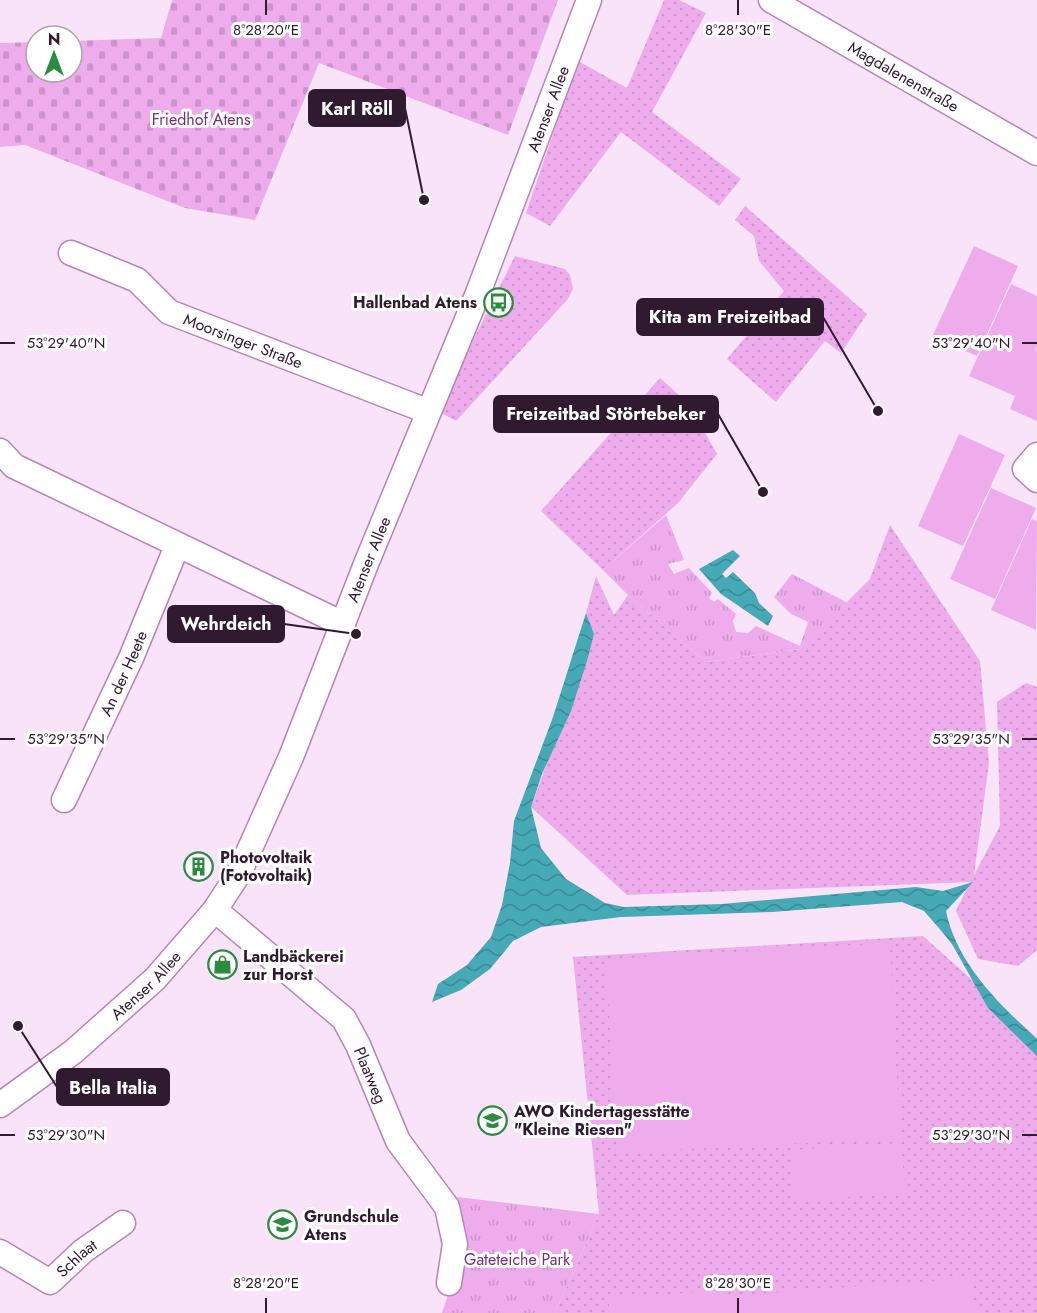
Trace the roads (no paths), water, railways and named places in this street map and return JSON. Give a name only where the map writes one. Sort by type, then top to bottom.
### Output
[{"type":"street","name":"Atenser Allee","points":[[0,1105],[73,1052],[155,979],[215,910],[239,873],[257,835],[343,624],[427,411],[478,293],[590,0]]},
{"type":"street","name":"Magdalenenstraße","points":[[771,0],[1037,153]]},
{"type":"street","name":"Moorsinger Straße","points":[[71,253],[138,280],[170,312],[427,411]]},
{"type":"street","points":[[1037,455],[1025,469],[1037,480]]},
{"type":"street","points":[[5,467],[343,624]]},
{"type":"street","name":"An der Heete","points":[[64,800],[131,658],[177,546]]},
{"type":"street","name":"Plaatweg","points":[[215,910],[344,1019],[358,1045],[398,1141],[447,1207],[455,1244],[449,1282]]},
{"type":"street","name":"Schlaat","points":[[0,1252],[50,1282],[83,1251],[123,1223]]},
{"type":"water","points":[[733,550],[740,556],[722,574],[726,578],[733,572],[755,593],[759,603],[773,616],[768,626],[721,594],[699,569]]},
{"type":"water","points":[[586,613],[594,634],[587,661],[571,711],[542,774],[531,807],[541,848],[566,879],[605,903],[624,907],[722,904],[916,887],[943,891],[973,882],[946,911],[952,930],[970,966],[981,982],[1037,1039],[1037,1056],[988,1008],[952,944],[924,911],[902,902],[772,912],[621,917],[541,927],[513,941],[490,969],[461,990],[432,1002],[438,984],[467,965],[491,937],[502,905],[510,863],[514,821],[553,717]]},
{"type":"place","name":"Karl Röll","points":[[424,200]]},
{"type":"place","name":"Hallenbad Atens","points":[[498,302]]},
{"type":"place","name":"Kita am Freizeitbad","points":[[878,411]]},
{"type":"place","name":"Freizeitbad Störtebeker","points":[[763,492]]},
{"type":"place","name":"Wehrdeich","points":[[356,634]]},
{"type":"place","name":"Photovoltaik (Fotovoltaik)","points":[[199,866]]},
{"type":"place","name":"Landbäckerei zur Horst","points":[[222,965]]},
{"type":"place","name":"Bella Italia","points":[[18,1026]]},
{"type":"place","name":"AWO Kindertagesstätte \"Kleine Riesen\"","points":[[493,1120]]},
{"type":"place","name":"Grundschule Atens","points":[[283,1225]]},
{"type":"park label","name":"Friedhof Atens","points":[[201,119]]},
{"type":"park label","name":"Gateteiche Park","points":[[517,1259]]}]
